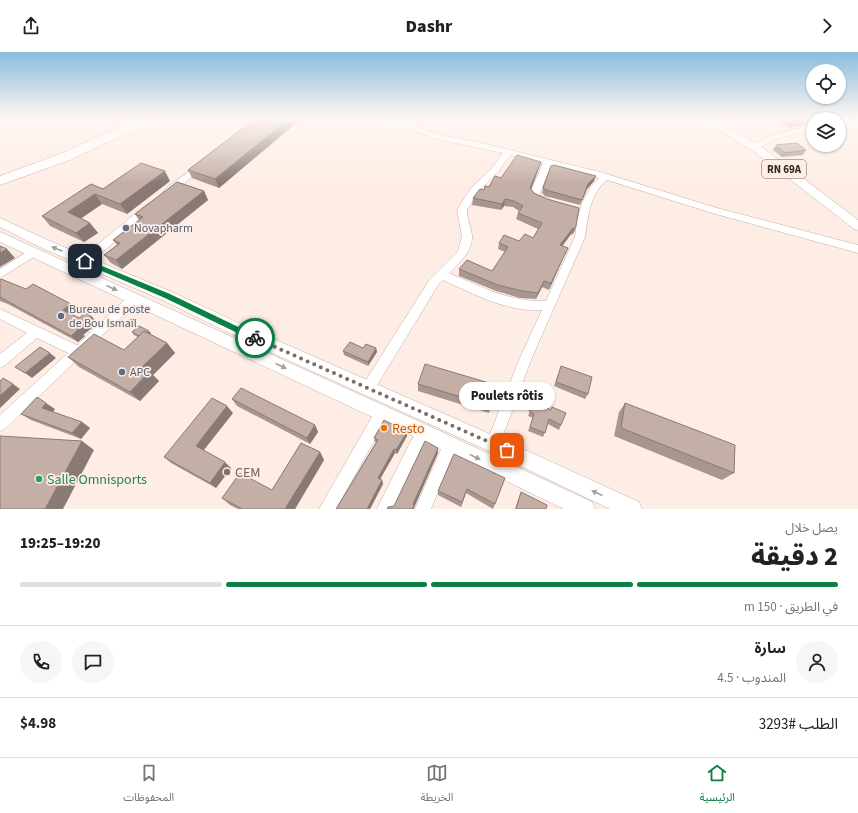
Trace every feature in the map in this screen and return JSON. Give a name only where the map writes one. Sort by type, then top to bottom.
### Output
[{"type":"highway","points":[[0,173],[86,140]]},
{"type":"highway","points":[[0,181],[65,157],[101,140]]},
{"type":"main road","name":"RN 69A","points":[[741,140],[753,147],[858,226]]},
{"type":"main road","points":[[0,222],[85,261],[167,296],[253,337],[492,444],[632,509]]},
{"type":"main road","points":[[0,237],[423,432],[566,505],[585,509]]},
{"type":"street","points":[[455,140],[606,177],[715,212],[858,249]]},
{"type":"street","points":[[753,147],[767,140]]},
{"type":"street","points":[[368,388],[434,282],[457,258],[465,247],[467,236],[462,210],[474,190],[495,170],[508,152]]},
{"type":"street","points":[[85,261],[212,157]]},
{"type":"street","points":[[548,162],[535,195],[557,203]]},
{"type":"street","points":[[492,444],[525,360],[580,237],[582,210],[594,187],[606,177]]},
{"type":"street","points":[[0,274],[33,252]]},
{"type":"street","points":[[441,274],[508,303],[529,306],[549,305]]},
{"type":"street","points":[[0,424],[134,298]]},
{"type":"street","points":[[0,314],[78,352]]},
{"type":"street","points":[[0,362],[37,331]]},
{"type":"street","points":[[327,509],[382,413]]},
{"type":"street","points":[[385,509],[423,432]]},
{"type":"street","points":[[423,509],[450,445]]},
{"type":"building","points":[[227,140],[263,140],[215,179],[188,170]]},
{"type":"building","points":[[797,143],[806,150],[785,153],[776,145]]},
{"type":"building","points":[[517,155],[541,162],[530,188],[534,193],[547,199],[579,208],[576,226],[560,245],[568,248],[551,283],[544,281],[538,293],[498,285],[459,269],[467,260],[492,271],[508,247],[499,243],[504,235],[519,241],[525,234],[533,238],[542,223],[518,213],[523,206],[514,201],[505,199],[502,204],[473,198],[480,189],[484,190],[485,186],[489,187],[495,176],[501,178]]},
{"type":"building","points":[[141,163],[165,171],[120,204],[95,194],[68,212],[90,223],[76,233],[42,216],[91,184],[103,189]]},
{"type":"building","points":[[554,165],[596,176],[588,184],[582,200],[543,188],[551,166]]},
{"type":"building","points":[[177,182],[204,191],[116,260],[104,255],[120,243],[113,240],[143,217],[135,214]]},
{"type":"building","points":[[0,246],[7,249],[0,253]]},
{"type":"building","points":[[1,279],[26,289],[33,284],[71,304],[63,310],[79,318],[86,313],[92,317],[71,336],[0,297]]},
{"type":"building","points":[[139,326],[149,331],[147,333],[144,331],[139,336],[132,332]]},
{"type":"building","name":"APC","points":[[144,331],[167,343],[142,367],[150,371],[130,392],[68,357],[94,334],[124,350]]},
{"type":"building","points":[[350,342],[363,348],[366,344],[376,348],[368,362],[343,351]]},
{"type":"building","points":[[40,347],[50,353],[25,373],[15,367]]},
{"type":"building","points":[[425,364],[496,385],[491,406],[418,384]]},
{"type":"building","points":[[561,366],[592,377],[588,394],[556,382]]},
{"type":"building","points":[[3,378],[13,384],[0,396],[0,381]]},
{"type":"building","points":[[241,388],[315,425],[307,438],[232,399]]},
{"type":"building","points":[[37,397],[46,403],[42,408],[82,422],[72,433],[21,414]]},
{"type":"building","points":[[212,398],[227,406],[196,446],[225,462],[210,483],[164,457]]},
{"type":"building","points":[[534,401],[551,410],[552,407],[566,413],[561,425],[549,419],[545,433],[530,427],[534,414],[529,411]]},
{"type":"building","points":[[625,403],[735,445],[734,473],[621,428]]},
{"type":"building","points":[[384,420],[407,432],[396,450],[394,449],[378,478],[382,480],[367,509],[336,509],[378,440],[374,438]]},
{"type":"building","name":"Salle Omnisports","points":[[0,436],[82,441],[45,509],[0,509]]},
{"type":"building","points":[[425,441],[438,448],[413,504],[414,506],[412,509],[387,509],[388,507],[394,506]]},
{"type":"building","points":[[301,443],[320,452],[285,509],[242,509],[222,498],[240,473],[272,490]]},
{"type":"building","points":[[454,454],[505,478],[495,504],[467,489],[462,502],[438,491]]},
{"type":"building","points":[[521,492],[547,505],[546,509],[516,509]]},
{"type":"way so far","points":[[255,338],[507,450]]},
{"type":"place","name":"Novapharm","points":[[126,228]]},
{"type":"place","name":"Bureau de poste de Bou Ismaïl","points":[[61,316]]},
{"type":"place","name":"APC","points":[[122,372]]},
{"type":"place","name":"Resto","points":[[384,428]]},
{"type":"place","name":"Poulets rôtis","points":[[507,450]]},
{"type":"place","name":"CEM","points":[[227,472]]},
{"type":"place","name":"Salle Omnisports","points":[[39,479]]},
{"type":"route","points":[[85,261],[167,296],[255,338]]}]
